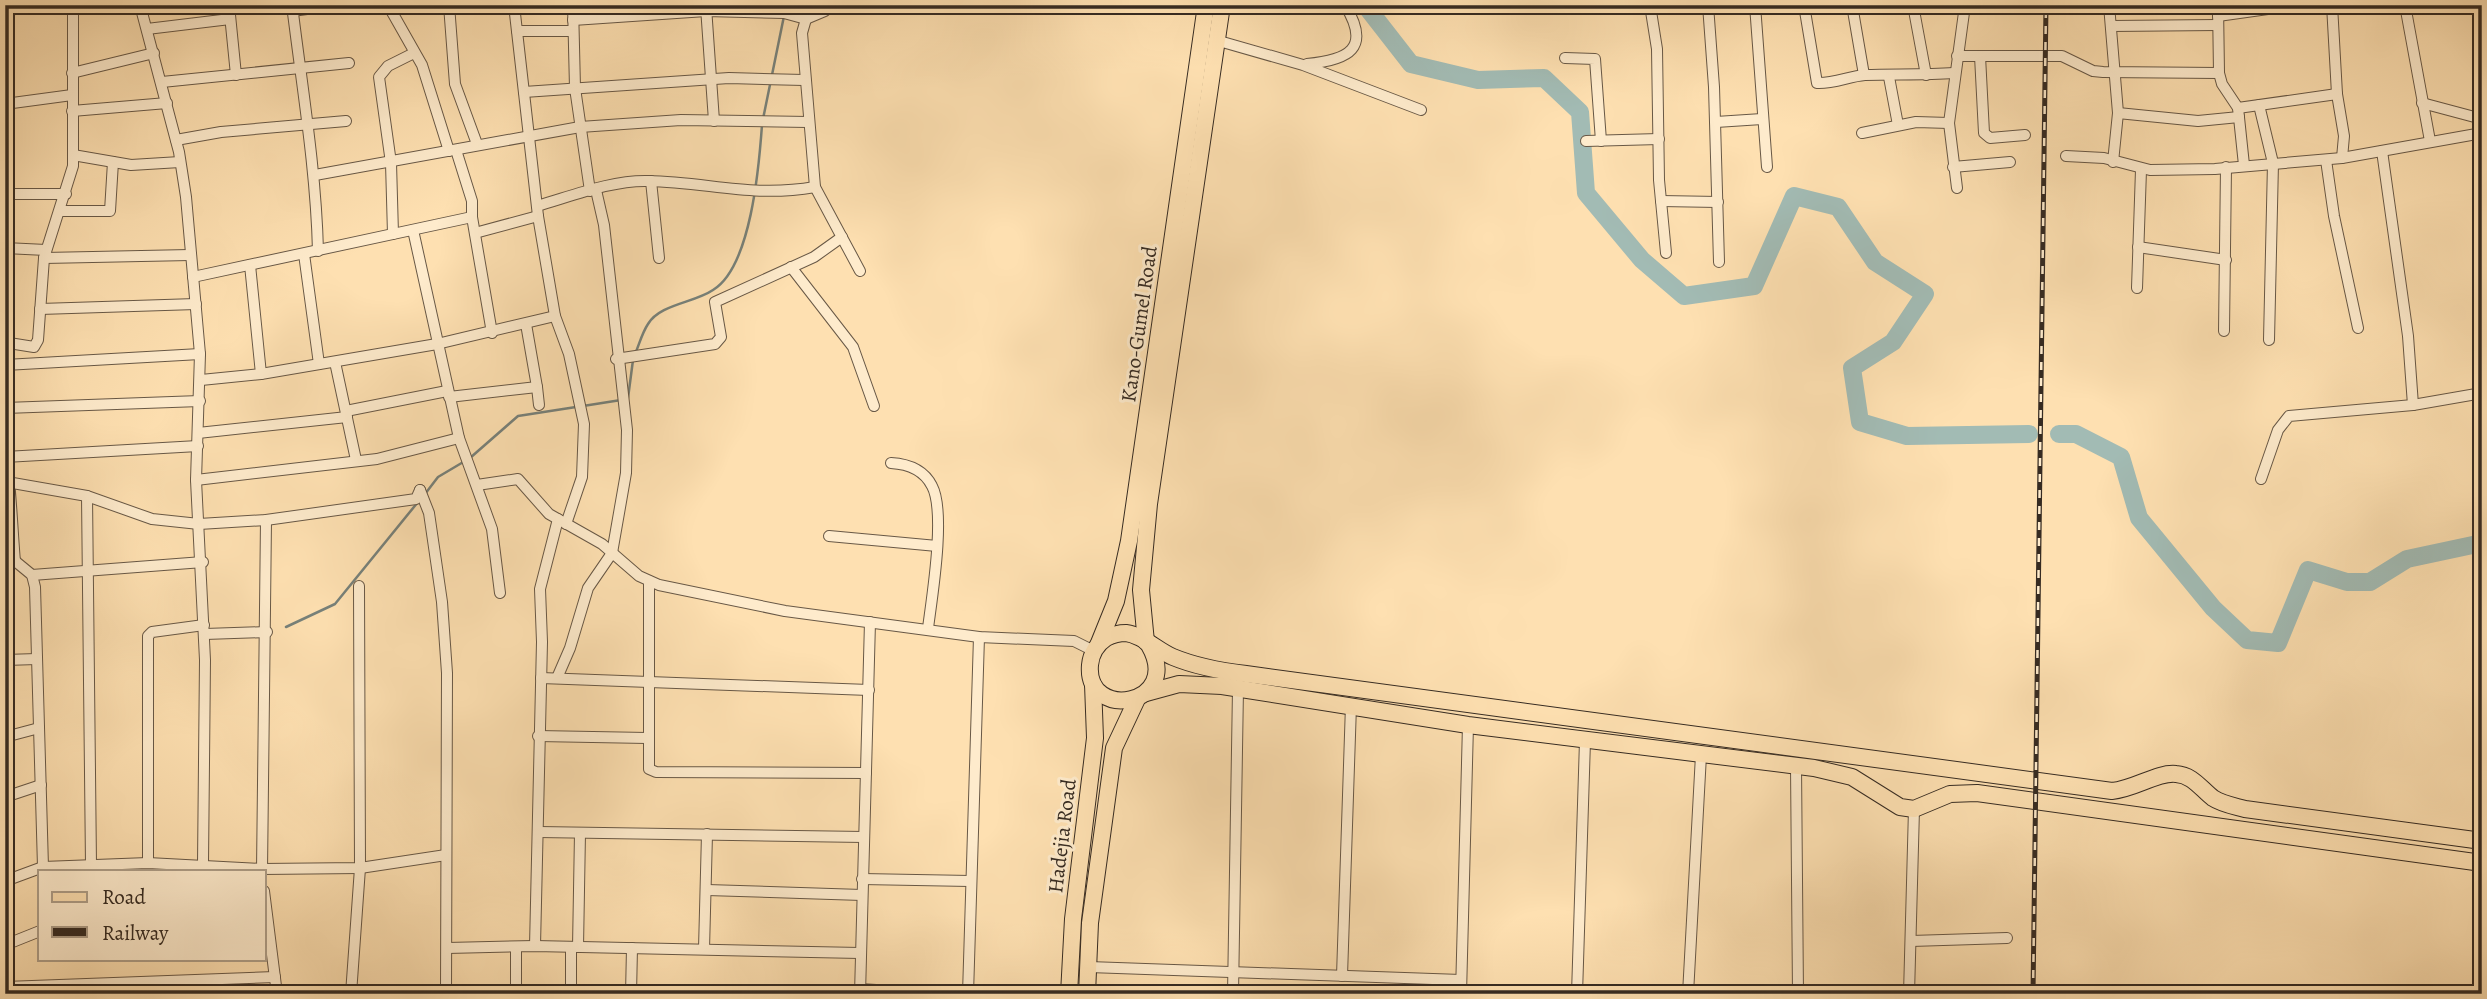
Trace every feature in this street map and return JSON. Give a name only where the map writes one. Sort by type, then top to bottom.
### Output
[{"type":"main road","name":"Kano-Gumel Road","points":[[1148,643],[1141,590],[1149,504],[1195,144],[1206,5]]},
{"type":"main road","name":"Kano-Gumel Road","points":[[1096,648],[1116,601],[1127,554],[1195,144],[1219,41],[1222,5]]},
{"type":"main road","points":[[2482,841],[2245,809],[2214,798],[2191,778],[2178,774],[2165,774],[2140,786],[2112,791],[1224,671],[1192,664],[1126,633],[1105,638],[1096,648],[1090,673],[1094,684],[1108,698],[1127,701],[1179,684],[1238,689],[1468,725],[1796,766],[1852,777],[1887,801],[1914,809],[1950,794],[1962,792],[2482,863]]},
{"type":"main road","points":[[1141,696],[1154,682],[1157,669],[1156,656],[1148,643]]},
{"type":"main road","name":"Hadejia Road","points":[[1069,994],[1073,919],[1095,738],[1094,684]]},
{"type":"main road","name":"Hadejia Road","points":[[1087,994],[1092,900],[1114,748],[1141,696]]},
{"type":"main road","points":[[2041,802],[2044,781]]},
{"type":"street","points":[[5,10],[58,5]]},
{"type":"street","points":[[6,314],[7,346],[34,347],[45,254],[72,178],[73,5]]},
{"type":"street","points":[[140,5],[162,82],[180,162],[200,354],[196,480],[203,562],[203,864]]},
{"type":"street","points":[[229,5],[236,75]]},
{"type":"street","points":[[318,251],[315,175],[305,124],[301,66],[292,8],[337,5]]},
{"type":"street","points":[[388,5],[429,82],[472,201],[472,217],[492,332]]},
{"type":"street","points":[[449,5],[455,85],[477,144]]},
{"type":"street","points":[[461,5],[514,6],[527,135],[555,316],[569,354],[584,424],[585,449],[579,487],[562,522],[540,589],[539,832],[535,946]]},
{"type":"street","points":[[558,678],[589,588],[612,553],[627,451],[604,225],[593,190],[575,88],[573,5]]},
{"type":"street","points":[[517,31],[706,8],[787,14],[806,19],[825,11],[829,5]]},
{"type":"street","points":[[1303,65],[1337,61],[1351,51],[1356,32],[1355,22],[1345,5]]},
{"type":"street","points":[[1650,5],[1657,49],[1661,201],[1666,253]]},
{"type":"street","points":[[1708,5],[1716,122],[1719,262]]},
{"type":"street","points":[[1755,5],[1767,167]]},
{"type":"street","points":[[1804,5],[1815,82],[1852,79],[1864,75],[1889,77],[1954,73]]},
{"type":"street","points":[[1852,5],[1864,75]]},
{"type":"street","points":[[1913,5],[1926,75]]},
{"type":"street","points":[[1957,188],[1950,123],[1954,73],[1965,5]]},
{"type":"street","points":[[2109,5],[2118,113],[2113,162]]},
{"type":"street","points":[[2111,26],[2255,13],[2270,7],[2297,5]]},
{"type":"street","points":[[2332,5],[2337,94],[2344,135],[2342,158]]},
{"type":"street","points":[[2405,5],[2430,141]]},
{"type":"street","points":[[706,8],[714,121]]},
{"type":"street","points":[[2218,16],[2219,72],[2222,84],[2238,113],[2244,165]]},
{"type":"street","points":[[147,29],[230,19]]},
{"type":"street","points":[[806,19],[802,33],[804,80],[815,187],[860,271]]},
{"type":"street","points":[[1219,41],[1303,65],[1421,110]]},
{"type":"street","points":[[72,73],[154,53]]},
{"type":"street","points":[[393,234],[391,163],[379,75],[388,66],[414,53]]},
{"type":"street","points":[[1957,56],[2062,56],[2093,71],[2219,72]]},
{"type":"street","points":[[1980,56],[1986,136],[2025,135]]},
{"type":"street","points":[[1565,58],[1595,59],[1601,141]]},
{"type":"street","points":[[162,82],[349,63]]},
{"type":"street","points":[[1889,77],[1898,125]]},
{"type":"street","points":[[524,92],[712,79],[804,80]]},
{"type":"street","points":[[2118,113],[2198,121],[2238,113],[2259,105],[2337,94]]},
{"type":"street","points":[[5,104],[72,95]]},
{"type":"street","points":[[72,111],[167,103]]},
{"type":"street","points":[[2422,103],[2482,119]]},
{"type":"street","points":[[2259,105],[2273,163],[2269,340]]},
{"type":"street","points":[[1716,122],[1762,119]]},
{"type":"street","points":[[315,175],[580,127],[681,120],[808,122]]},
{"type":"street","points":[[176,141],[221,132],[346,121]]},
{"type":"street","points":[[1863,133],[1898,125],[1950,123]]},
{"type":"street","points":[[2066,156],[2113,162],[2141,170],[2226,167],[2342,158],[2482,133]]},
{"type":"street","points":[[1586,141],[1659,139]]},
{"type":"street","points":[[2382,151],[2408,337],[2413,405]]},
{"type":"street","points":[[73,155],[145,165],[180,162]]},
{"type":"street","points":[[2326,160],[2334,216],[2358,328]]},
{"type":"street","points":[[61,211],[110,211],[113,162]]},
{"type":"street","points":[[1953,167],[2010,162]]},
{"type":"street","points":[[2224,331],[2226,167]]},
{"type":"street","points":[[2137,288],[2141,170]]},
{"type":"street","points":[[475,233],[593,190],[650,181],[759,193],[815,187]]},
{"type":"street","points":[[650,181],[659,258]]},
{"type":"street","points":[[5,194],[66,194]]},
{"type":"street","points":[[1661,201],[1718,202]]},
{"type":"street","points":[[193,276],[472,217]]},
{"type":"street","points":[[413,230],[459,438],[492,528],[500,593]]},
{"type":"street","points":[[617,359],[715,344],[721,337],[715,302],[814,257],[842,237]]},
{"type":"street","points":[[2138,247],[2226,260]]},
{"type":"street","points":[[5,248],[45,254],[190,256]]},
{"type":"street","points":[[304,254],[319,364]]},
{"type":"street","points":[[250,265],[261,374]]},
{"type":"street","points":[[791,267],[853,347],[874,406]]},
{"type":"street","points":[[40,309],[196,304]]},
{"type":"street","points":[[201,380],[261,374],[437,344],[555,316]]},
{"type":"street","points":[[526,324],[539,405]]},
{"type":"street","points":[[5,365],[200,354]]},
{"type":"street","points":[[335,362],[356,460]]},
{"type":"street","points":[[198,433],[346,414],[448,394],[537,387]]},
{"type":"street","points":[[2261,478],[2278,430],[2290,416],[2413,405],[2481,393],[2482,439]]},
{"type":"street","points":[[5,408],[200,401]]},
{"type":"street","points":[[196,480],[393,456],[459,438]]},
{"type":"street","points":[[198,446],[6,461],[7,505],[10,561],[32,575],[203,562]]},
{"type":"street","points":[[891,463],[904,464],[920,471],[934,487],[937,546],[928,628]]},
{"type":"street","points":[[477,485],[518,479],[542,508],[562,522],[612,553],[649,581],[682,591],[785,611],[928,628],[979,637],[1074,641],[1096,648]]},
{"type":"street","points":[[7,482],[87,496],[140,516],[199,524],[267,520],[418,495],[429,513],[442,602],[447,673],[446,994]]},
{"type":"street","points":[[87,496],[91,865]]},
{"type":"street","points":[[262,870],[267,520]]},
{"type":"street","points":[[829,536],[937,546]]},
{"type":"street","points":[[32,575],[43,867]]},
{"type":"street","points":[[649,581],[649,769],[656,772],[866,773]]},
{"type":"street","points":[[351,994],[360,868],[359,586]]},
{"type":"street","points":[[870,622],[860,991],[940,994]]},
{"type":"street","points":[[148,863],[148,636],[152,632],[204,630],[267,632]]},
{"type":"street","points":[[968,994],[979,637]]},
{"type":"street","points":[[5,660],[37,659]]},
{"type":"street","points":[[541,678],[869,690]]},
{"type":"street","points":[[1233,994],[1238,689]]},
{"type":"street","points":[[1342,976],[1351,705]]},
{"type":"street","points":[[1461,994],[1468,725]]},
{"type":"street","points":[[5,737],[39,728]]},
{"type":"street","points":[[538,736],[647,738]]},
{"type":"street","points":[[1577,994],[1585,741]]},
{"type":"street","points":[[1689,994],[1701,755]]},
{"type":"street","points":[[1796,766],[1798,994]]},
{"type":"street","points":[[5,797],[41,785]]},
{"type":"street","points":[[1909,994],[1914,809]]},
{"type":"street","points":[[539,832],[864,837]]},
{"type":"street","points":[[571,994],[580,833]]},
{"type":"street","points":[[704,949],[707,834]]},
{"type":"street","points":[[5,881],[43,867],[148,863],[203,864],[262,870],[360,868],[446,855]]},
{"type":"street","points":[[862,879],[970,881]]},
{"type":"street","points":[[707,890],[862,895]]},
{"type":"street","points":[[267,928],[276,994]]},
{"type":"street","points":[[5,945],[38,932]]},
{"type":"street","points":[[1911,941],[2007,938]]},
{"type":"street","points":[[447,948],[535,946],[860,953]]},
{"type":"street","points":[[516,948],[516,994]]},
{"type":"street","points":[[631,994],[632,948]]},
{"type":"street","points":[[1089,967],[1461,980]]},
{"type":"street","points":[[7,994],[5,987],[275,977]]},
{"type":"waterway","points":[[1365,5],[1411,64],[1478,80],[1544,78],[1580,112],[1586,193],[1642,260],[1684,296],[1754,286],[1794,196],[1838,207],[1875,262],[1925,294],[1893,342],[1852,368],[1860,422],[1907,436],[2029,434]]},
{"type":"waterway","points":[[763,119],[784,16]]},
{"type":"waterway","points":[[635,354],[653,317],[713,290],[726,278],[736,260],[751,215],[762,125]]},
{"type":"waterway","points":[[628,398],[633,360]]},
{"type":"waterway","points":[[583,406],[621,400]]},
{"type":"waterway","points":[[470,458],[518,416],[576,407]]},
{"type":"waterway","points":[[2059,434],[2076,434],[2121,457],[2139,518],[2213,608],[2247,640],[2278,643],[2308,570],[2347,582],[2370,582],[2407,559],[2482,543]]},
{"type":"waterway","points":[[425,494],[438,477],[465,461]]},
{"type":"waterway","points":[[286,627],[335,604],[418,502]]},
{"type":"railway","points":[[2033,994],[2046,5]]}]
